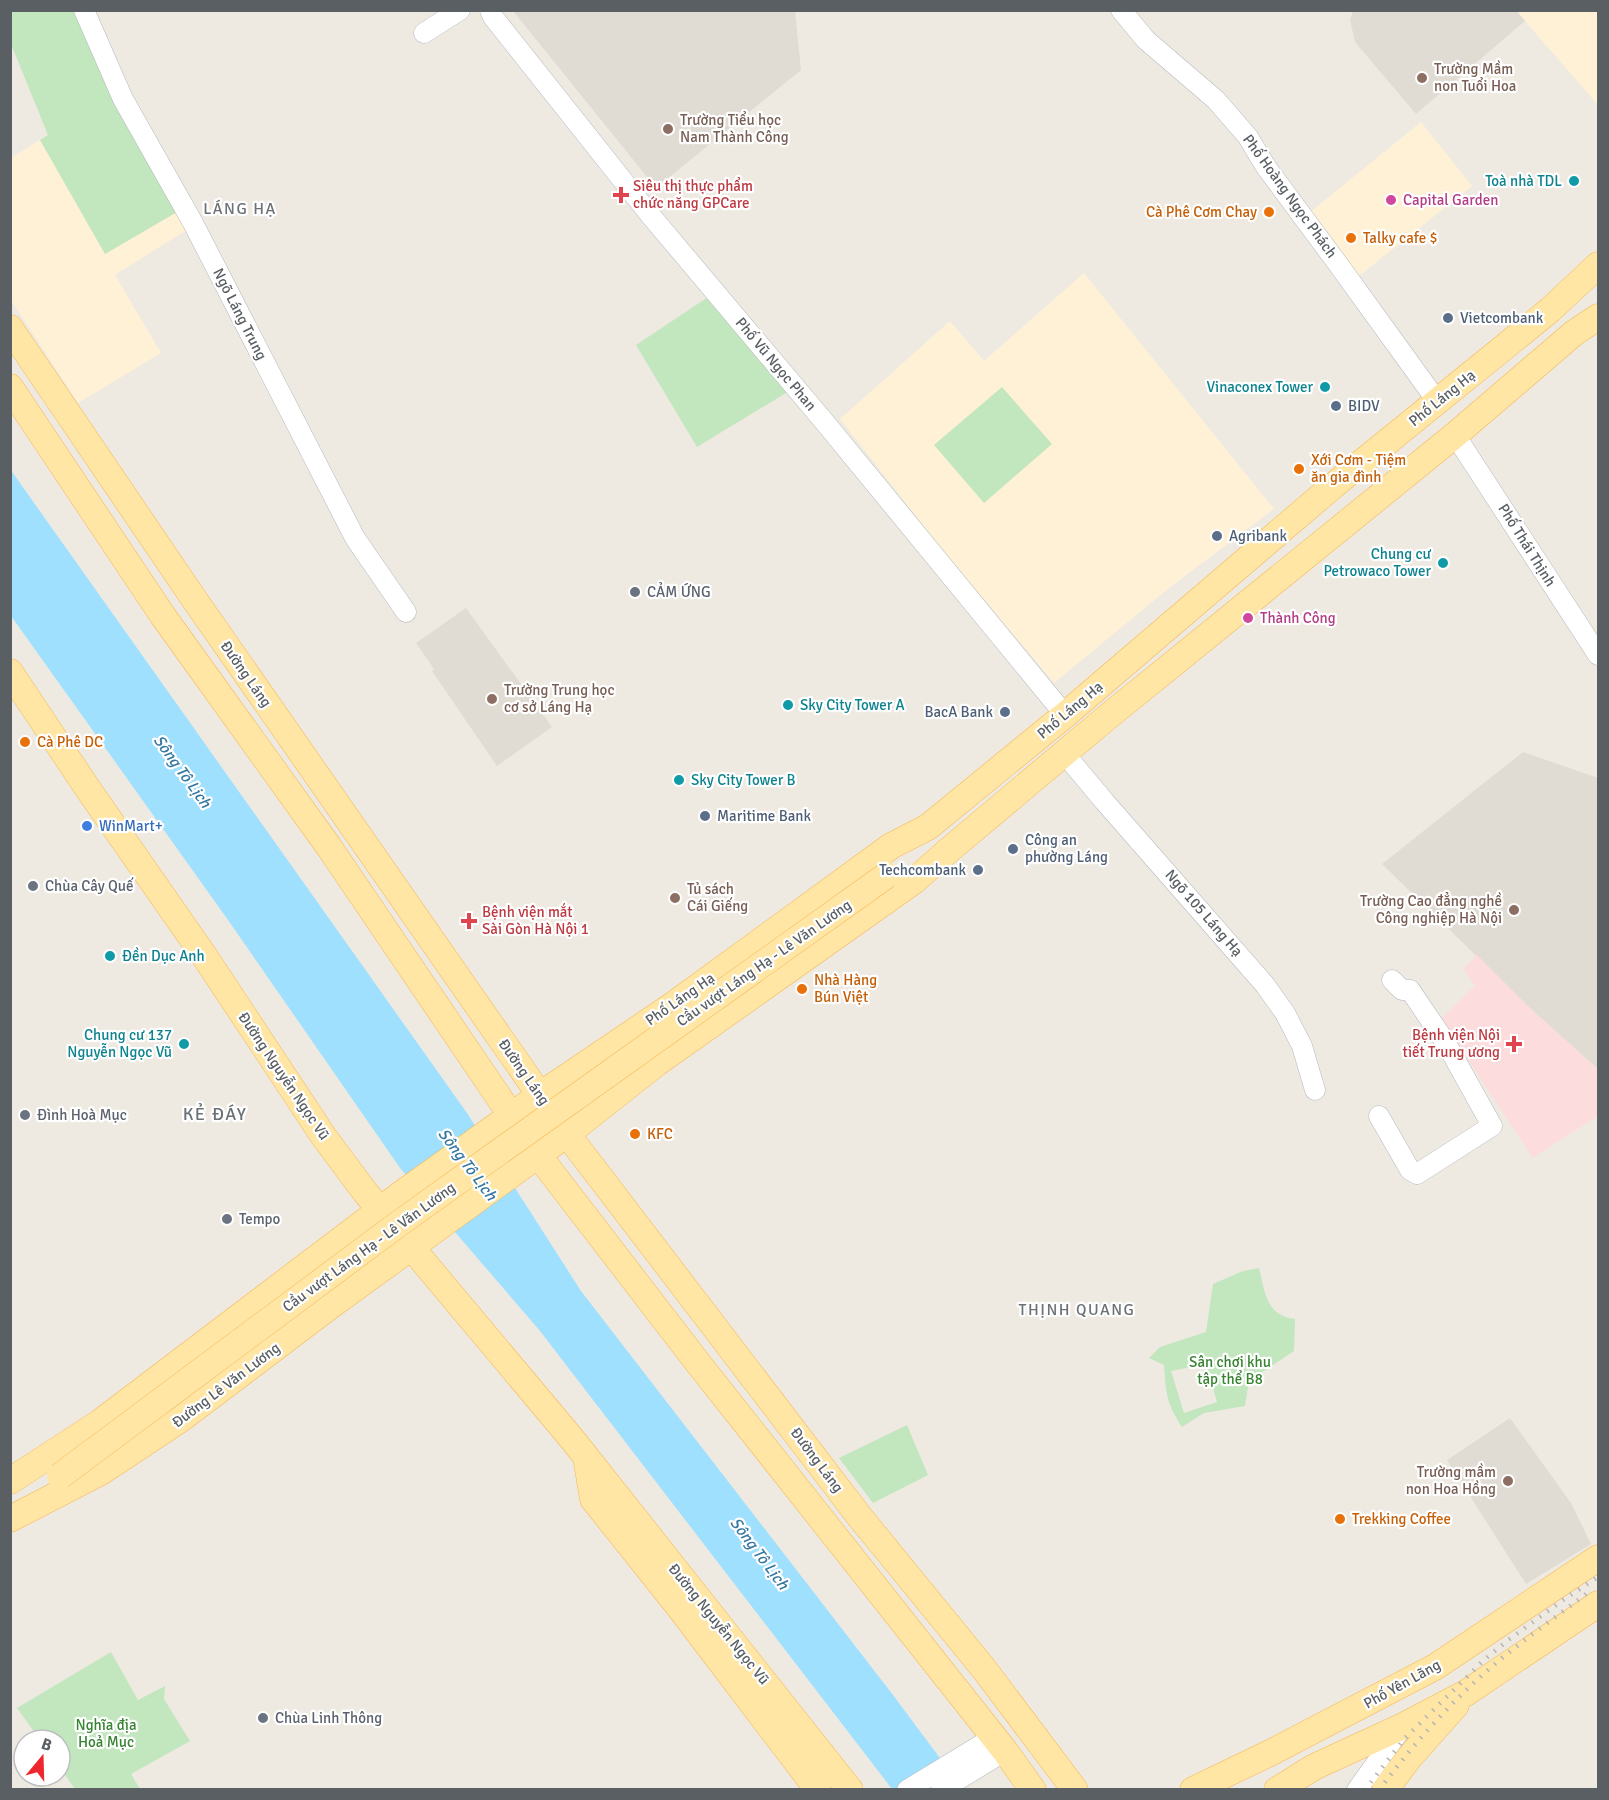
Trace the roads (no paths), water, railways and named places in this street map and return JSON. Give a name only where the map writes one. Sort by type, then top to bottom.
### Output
[{"type":"main road","name":"Phố Láng Hạ","points":[[511,1116],[891,846],[928,827],[1065,715],[1437,401],[1550,310],[1599,265]]},
{"type":"main road","points":[[1550,310],[1576,303],[1599,290]]},
{"type":"main road","points":[[1574,333],[1585,313],[1599,298]]},
{"type":"main road","name":"Phố Láng Hạ","points":[[538,1155],[657,1064],[914,881],[1064,753],[1455,435],[1574,333],[1599,317]]},
{"type":"main road","name":"Đường Láng","points":[[10,328],[198,605],[567,1134],[904,1572],[984,1669],[1075,1790]]},
{"type":"main road","points":[[10,387],[163,616],[329,848],[538,1155],[698,1364],[879,1591],[992,1749],[1033,1790]]},
{"type":"main road","points":[[58,461],[87,440]]},
{"type":"main road","points":[[1223,580],[1244,606]]},
{"type":"main road","name":"Đường Nguyễn Ngọc Vũ","points":[[10,672],[205,957],[324,1137],[381,1209],[420,1240],[586,1460],[850,1790]]},
{"type":"main road","name":"Cầu vượt Láng Hạ - Lê Văn Lương","points":[[887,875],[928,827]]},
{"type":"main road","name":"Cầu vượt Láng Hạ - Lê Văn Lương","points":[[13,1517],[60,1476],[401,1222],[887,875],[948,850]]},
{"type":"main road","points":[[635,1030],[657,1064]]},
{"type":"main road","points":[[10,1481],[99,1422],[401,1194],[511,1116]]},
{"type":"main road","name":"Đường Lê Văn Lương","points":[[13,1517],[101,1472],[181,1419],[328,1307],[538,1155]]},
{"type":"main road","points":[[300,1270],[328,1307]]},
{"type":"main road","name":"Đường Nguyễn Ngọc Vũ","points":[[586,1460],[593,1498],[818,1790]]},
{"type":"main road","name":"Cầu vượt Láng Hạ - Lê Văn Lương","points":[[10,1487],[60,1476]]},
{"type":"main road","name":"Phố Yên Lãng","points":[[1193,1790],[1281,1748],[1435,1667],[1594,1570]]},
{"type":"main road","points":[[879,1591],[904,1572]]},
{"type":"main road","points":[[1277,1790],[1314,1767],[1403,1726],[1466,1693],[1599,1604]]},
{"type":"main road","points":[[1385,1790],[1409,1758],[1466,1693]]},
{"type":"street","name":"Ngõ Láng Trung","points":[[84,10],[123,99],[189,216],[355,538],[406,612]]},
{"type":"street","points":[[424,33],[460,10]]},
{"type":"street","name":"Phố Vũ Ngọc Phan","points":[[490,10],[651,216],[828,425],[1065,715]]},
{"type":"street","name":"Phố Hoàng Ngọc Phách","points":[[1121,10],[1146,40],[1216,100],[1248,137],[1266,167],[1437,401]]},
{"type":"street","name":"Phố Thái Thịnh","points":[[1455,435],[1599,655]]},
{"type":"street","name":"Ngõ 105 Láng Hạ","points":[[1064,753],[1265,985],[1285,1012],[1302,1046],[1315,1090]]},
{"type":"street","points":[[1379,1116],[1410,1170],[1417,1174],[1492,1125],[1446,1042],[1422,1007],[1410,990],[1402,990],[1392,980]]},
{"type":"street","points":[[1357,1790],[1403,1726]]},
{"type":"street","points":[[907,1790],[992,1749]]},
{"type":"street","points":[[941,1790],[992,1749]]},
{"type":"water","name":"Sông Tô Lịch","points":[[10,469],[467,1113],[581,1291],[963,1789],[892,1789],[540,1331],[400,1168],[228,920],[11,616]]},
{"type":"railway","points":[[1365,1790],[1404,1739],[1483,1661],[1563,1600],[1598,1577]]},
{"type":"railway","points":[[1379,1790],[1430,1727],[1458,1698],[1488,1670],[1590,1591]]},
{"type":"place","name":"Trường Mầm non Tuổi Hoa","points":[[1422,78]]},
{"type":"place","name":"Trường Tiểu học Nam Thành Công","points":[[668,129]]},
{"type":"place","name":"Toà nhà TDL","points":[[1574,181]]},
{"type":"place","name":"Siêu thị thực phẩm chức năng GPCare","points":[[621,195]]},
{"type":"place","name":"Capital Garden","points":[[1391,200]]},
{"type":"place","name":"Cà Phê Cơm Chay","points":[[1269,212]]},
{"type":"place","name":"Talky cafe $","points":[[1351,238]]},
{"type":"place","name":"Vietcombank","points":[[1448,318]]},
{"type":"place","name":"Vinaconex Tower","points":[[1325,387]]},
{"type":"place","name":"BIDV","points":[[1336,406]]},
{"type":"place","name":"Xới Cơm - Tiệm ăn gia đình","points":[[1299,469]]},
{"type":"place","name":"Agribank","points":[[1217,536]]},
{"type":"place","name":"Chung cư Petrowaco Tower","points":[[1443,563]]},
{"type":"place","name":"CẢM ỨNG","points":[[635,592]]},
{"type":"place","name":"Thành Công","points":[[1248,618]]},
{"type":"place","name":"Trường Trung học cơ sở Láng Hạ","points":[[492,699]]},
{"type":"place","name":"Sky City Tower A","points":[[788,705]]},
{"type":"place","name":"BacA Bank","points":[[1005,712]]},
{"type":"place","name":"Cà Phê DC","points":[[25,742]]},
{"type":"place","name":"Sky City Tower B","points":[[679,780]]},
{"type":"place","name":"Maritime Bank","points":[[705,816]]},
{"type":"place","name":"WinMart+","points":[[87,826]]},
{"type":"place","name":"Công an phường Láng","points":[[1013,849]]},
{"type":"place","name":"Techcombank","points":[[978,870]]},
{"type":"place","name":"Chùa Cây Quế","points":[[33,886]]},
{"type":"place","name":"Tủ sách Cái Giếng","points":[[675,898]]},
{"type":"place","name":"Trường Cao đẳng nghề Công nghiệp Hà Nội","points":[[1514,910]]},
{"type":"place","name":"Bệnh viện mắt Sài Gòn Hà Nội 1","points":[[469,921]]},
{"type":"place","name":"Đền Dục Anh","points":[[110,956]]},
{"type":"place","name":"Nhà Hàng Bún Việt","points":[[802,989]]},
{"type":"place","name":"Chung cư 137 Nguyễn Ngọc Vũ","points":[[184,1044]]},
{"type":"place","name":"Bệnh viện Nội tiết Trung ương","points":[[1514,1044]]},
{"type":"place","name":"Đình Hoà Mục","points":[[25,1115]]},
{"type":"place","name":"KFC","points":[[635,1134]]},
{"type":"place","name":"Tempo","points":[[227,1219]]},
{"type":"place","name":"Trường mầm non Hoa Hồng","points":[[1508,1481]]},
{"type":"place","name":"Trekking Coffee","points":[[1340,1519]]},
{"type":"place","name":"Chùa Linh Thông","points":[[263,1718]]},
{"type":"district","name":"LÁNG HẠ","points":[[240,208]]},
{"type":"district","name":"KẺ ĐÁY","points":[[215,1114]]},
{"type":"district","name":"THỊNH QUANG","points":[[1077,1309]]},
{"type":"park label","name":"Sân chơi khu tập thể B8","points":[[1230,1370]]},
{"type":"park label","name":"Nghĩa địa Hoả Mục","points":[[106,1734]]}]
